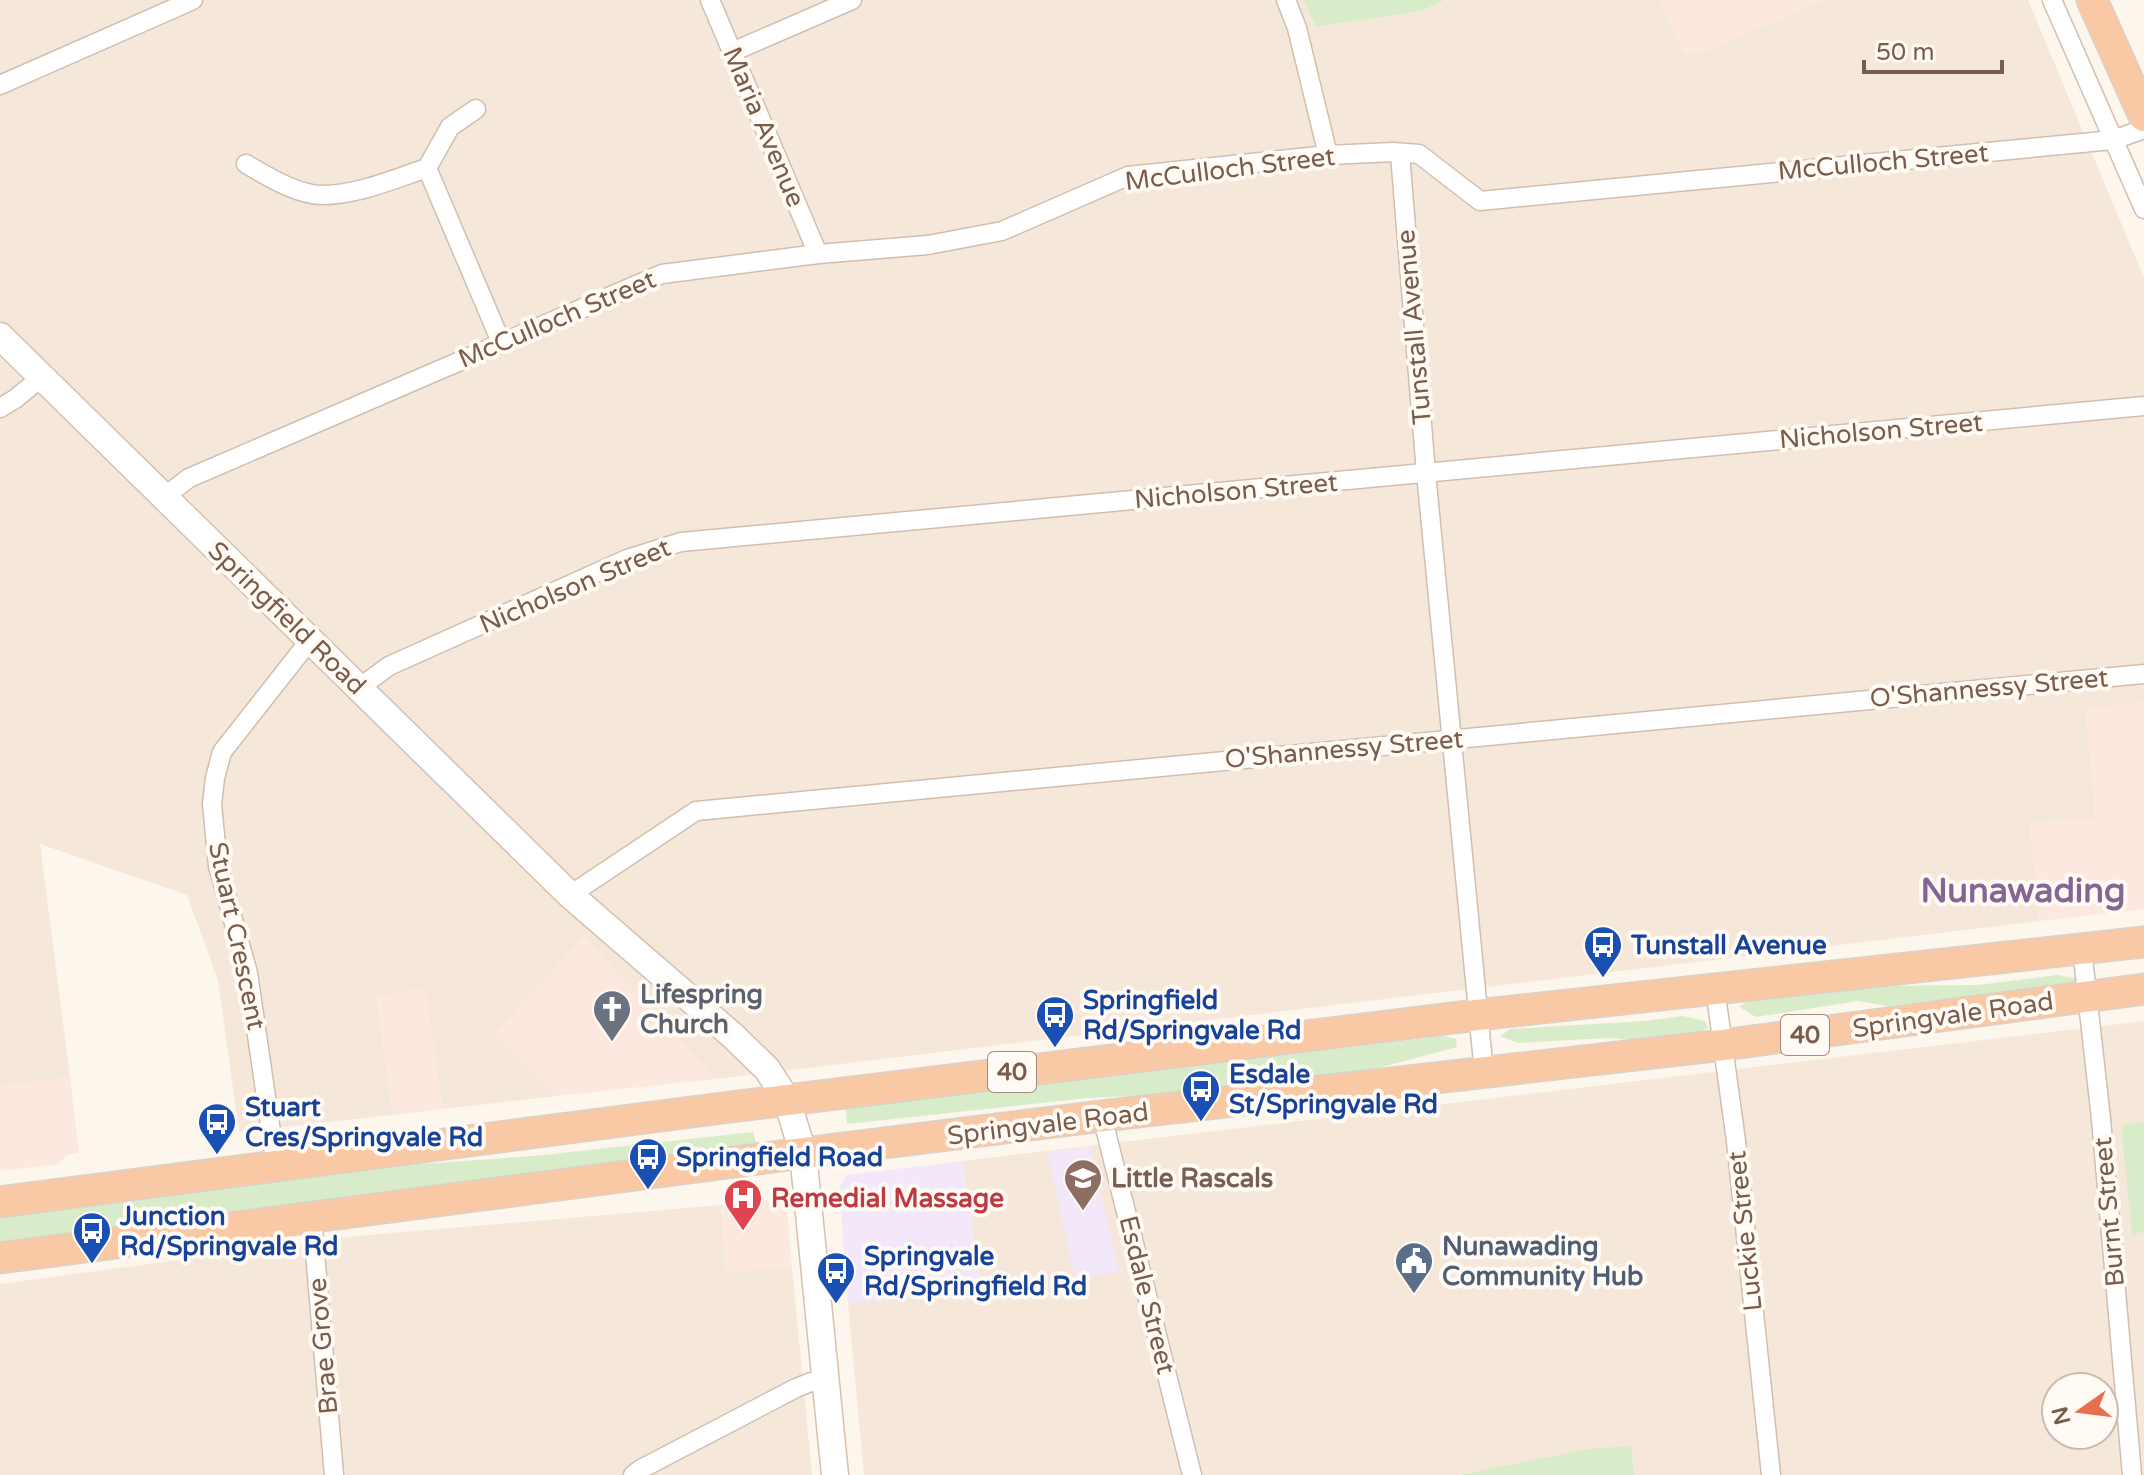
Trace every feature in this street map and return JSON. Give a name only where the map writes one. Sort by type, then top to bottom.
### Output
[{"type":"highway","points":[[2092,0],[2144,116]]},
{"type":"highway","name":"Springvale Road","points":[[0,1202],[1477,1015],[2144,942]]},
{"type":"highway","name":"Springvale Road","points":[[0,1258],[803,1153],[1723,1045],[2144,989]]},
{"type":"main road","name":"Springfield Road","points":[[0,336],[570,895],[767,1069],[787,1100],[803,1153],[835,1475]]},
{"type":"street","points":[[0,85],[193,0]]},
{"type":"street","name":"Maria Avenue","points":[[710,0],[818,254]]},
{"type":"street","points":[[732,52],[852,0]]},
{"type":"street","points":[[1286,0],[1297,28],[1328,155]]},
{"type":"street","points":[[2052,0],[2144,209]]},
{"type":"street","points":[[246,164],[277,182],[320,195],[366,188],[427,168],[450,127],[476,109]]},
{"type":"street","name":"McCulloch Street","points":[[164,497],[189,478],[662,274],[818,254],[928,245],[1002,231],[1128,176],[1328,155],[1419,154],[1480,201],[2113,140],[2144,129]]},
{"type":"street","name":"Tunstall Avenue","points":[[1400,154],[1426,473],[1484,1073]]},
{"type":"street","points":[[427,168],[501,342]]},
{"type":"street","points":[[0,408],[42,377]]},
{"type":"street","name":"Nicholson Street","points":[[359,688],[398,661],[627,559],[681,542],[2144,406]]},
{"type":"street","name":"Stuart Crescent","points":[[276,1166],[248,973],[218,866],[212,804],[222,752],[310,640]]},
{"type":"street","name":"O'Shannessy Street","points":[[570,895],[696,811],[2144,674]]},
{"type":"street","name":"Burnt Street","points":[[2082,949],[2132,1475]]},
{"type":"street","name":"Luckie Street","points":[[1715,988],[1736,1141],[1771,1475]]},
{"type":"street","name":"Esdale Street","points":[[1102,1116],[1192,1475]]},
{"type":"street","name":"Brae Grove","points":[[312,1218],[334,1475]]},
{"type":"street","points":[[633,1475],[796,1388],[811,1382],[827,1381]]},
{"type":"shaded area","points":[[0,0],[1303,0],[1316,27],[1421,11],[1445,0],[1660,0],[1685,54],[1713,48],[1823,0],[2028,0],[2144,278],[2144,703],[2086,709],[2096,818],[2030,823],[2040,921],[715,1079],[584,937],[494,1034],[558,1096],[442,1109],[425,989],[377,997],[393,1115],[239,1132],[218,980],[187,895],[40,844],[70,1077],[0,1086]]},
{"type":"shaded area","points":[[1660,0],[1823,0],[1713,48],[1685,54]]},
{"type":"shaded area","points":[[2144,703],[2144,909],[2040,921],[2030,823],[2096,818],[2086,709]]},
{"type":"shaded area","points":[[584,936],[715,1079],[558,1096],[494,1034]]},
{"type":"shaded area","points":[[426,989],[442,1109],[393,1115],[377,997]]},
{"type":"shaded area","points":[[2144,1021],[2144,1475],[864,1475],[848,1304],[982,1288],[962,1161]]},
{"type":"shaded area","points":[[70,1077],[79,1153],[66,1155],[59,1164],[0,1171],[0,1086]]},
{"type":"shaded area","name":"Little Rascals","points":[[1090,1147],[1119,1272],[1075,1277],[1047,1152]]},
{"type":"shaded area","points":[[962,1161],[982,1288],[848,1304],[839,1187],[847,1175]]},
{"type":"shaded area","points":[[786,1198],[792,1267],[726,1272],[721,1205]]},
{"type":"shaded area","points":[[721,1205],[726,1272],[792,1267],[812,1475],[0,1475],[0,1284],[357,1236]]},
{"type":"green space","points":[[1303,0],[1445,0],[1421,11],[1316,27]]},
{"type":"green space","points":[[2057,975],[2079,979],[2081,985],[1888,1006],[1858,1001],[1756,1017],[1739,1007],[1753,998],[1869,986],[1978,985]]},
{"type":"green space","points":[[1683,1016],[1705,1021],[1708,1028],[1698,1033],[1645,1041],[1607,1038],[1518,1043],[1500,1036],[1510,1029]]},
{"type":"green space","points":[[1444,1036],[1456,1039],[1457,1047],[1371,1070],[1183,1094],[1088,1098],[847,1124],[846,1109]]},
{"type":"green space","points":[[2144,1122],[2144,1232],[2132,1234],[2121,1125]]},
{"type":"green space","points":[[753,1132],[756,1143],[0,1244],[0,1217],[392,1166],[534,1156]]},
{"type":"green space","points":[[1631,1446],[1634,1475],[1459,1475],[1589,1449]]},
{"type":"place","name":"Tunstall Avenue","points":[[1603,979]]},
{"type":"place","name":"Lifespring Church","points":[[612,1043]]},
{"type":"place","name":"Springfield Rd/Springvale Rd","points":[[1055,1049]]},
{"type":"place","name":"Esdale St/Springvale Rd","points":[[1201,1123]]},
{"type":"place","name":"Stuart Cres/Springvale Rd","points":[[217,1156]]},
{"type":"place","name":"Springfield Road","points":[[648,1191]]},
{"type":"place","name":"Little Rascals","points":[[1083,1212]]},
{"type":"place","name":"Remedial Massage","points":[[743,1232]]},
{"type":"place","name":"Junction Rd/Springvale Rd","points":[[92,1265]]},
{"type":"place","name":"Nunawading Community Hub","points":[[1414,1295]]},
{"type":"place","name":"Springvale Rd/Springfield Rd","points":[[836,1305]]},
{"type":"district","name":"Nunawading","points":[[2023,891]]}]
